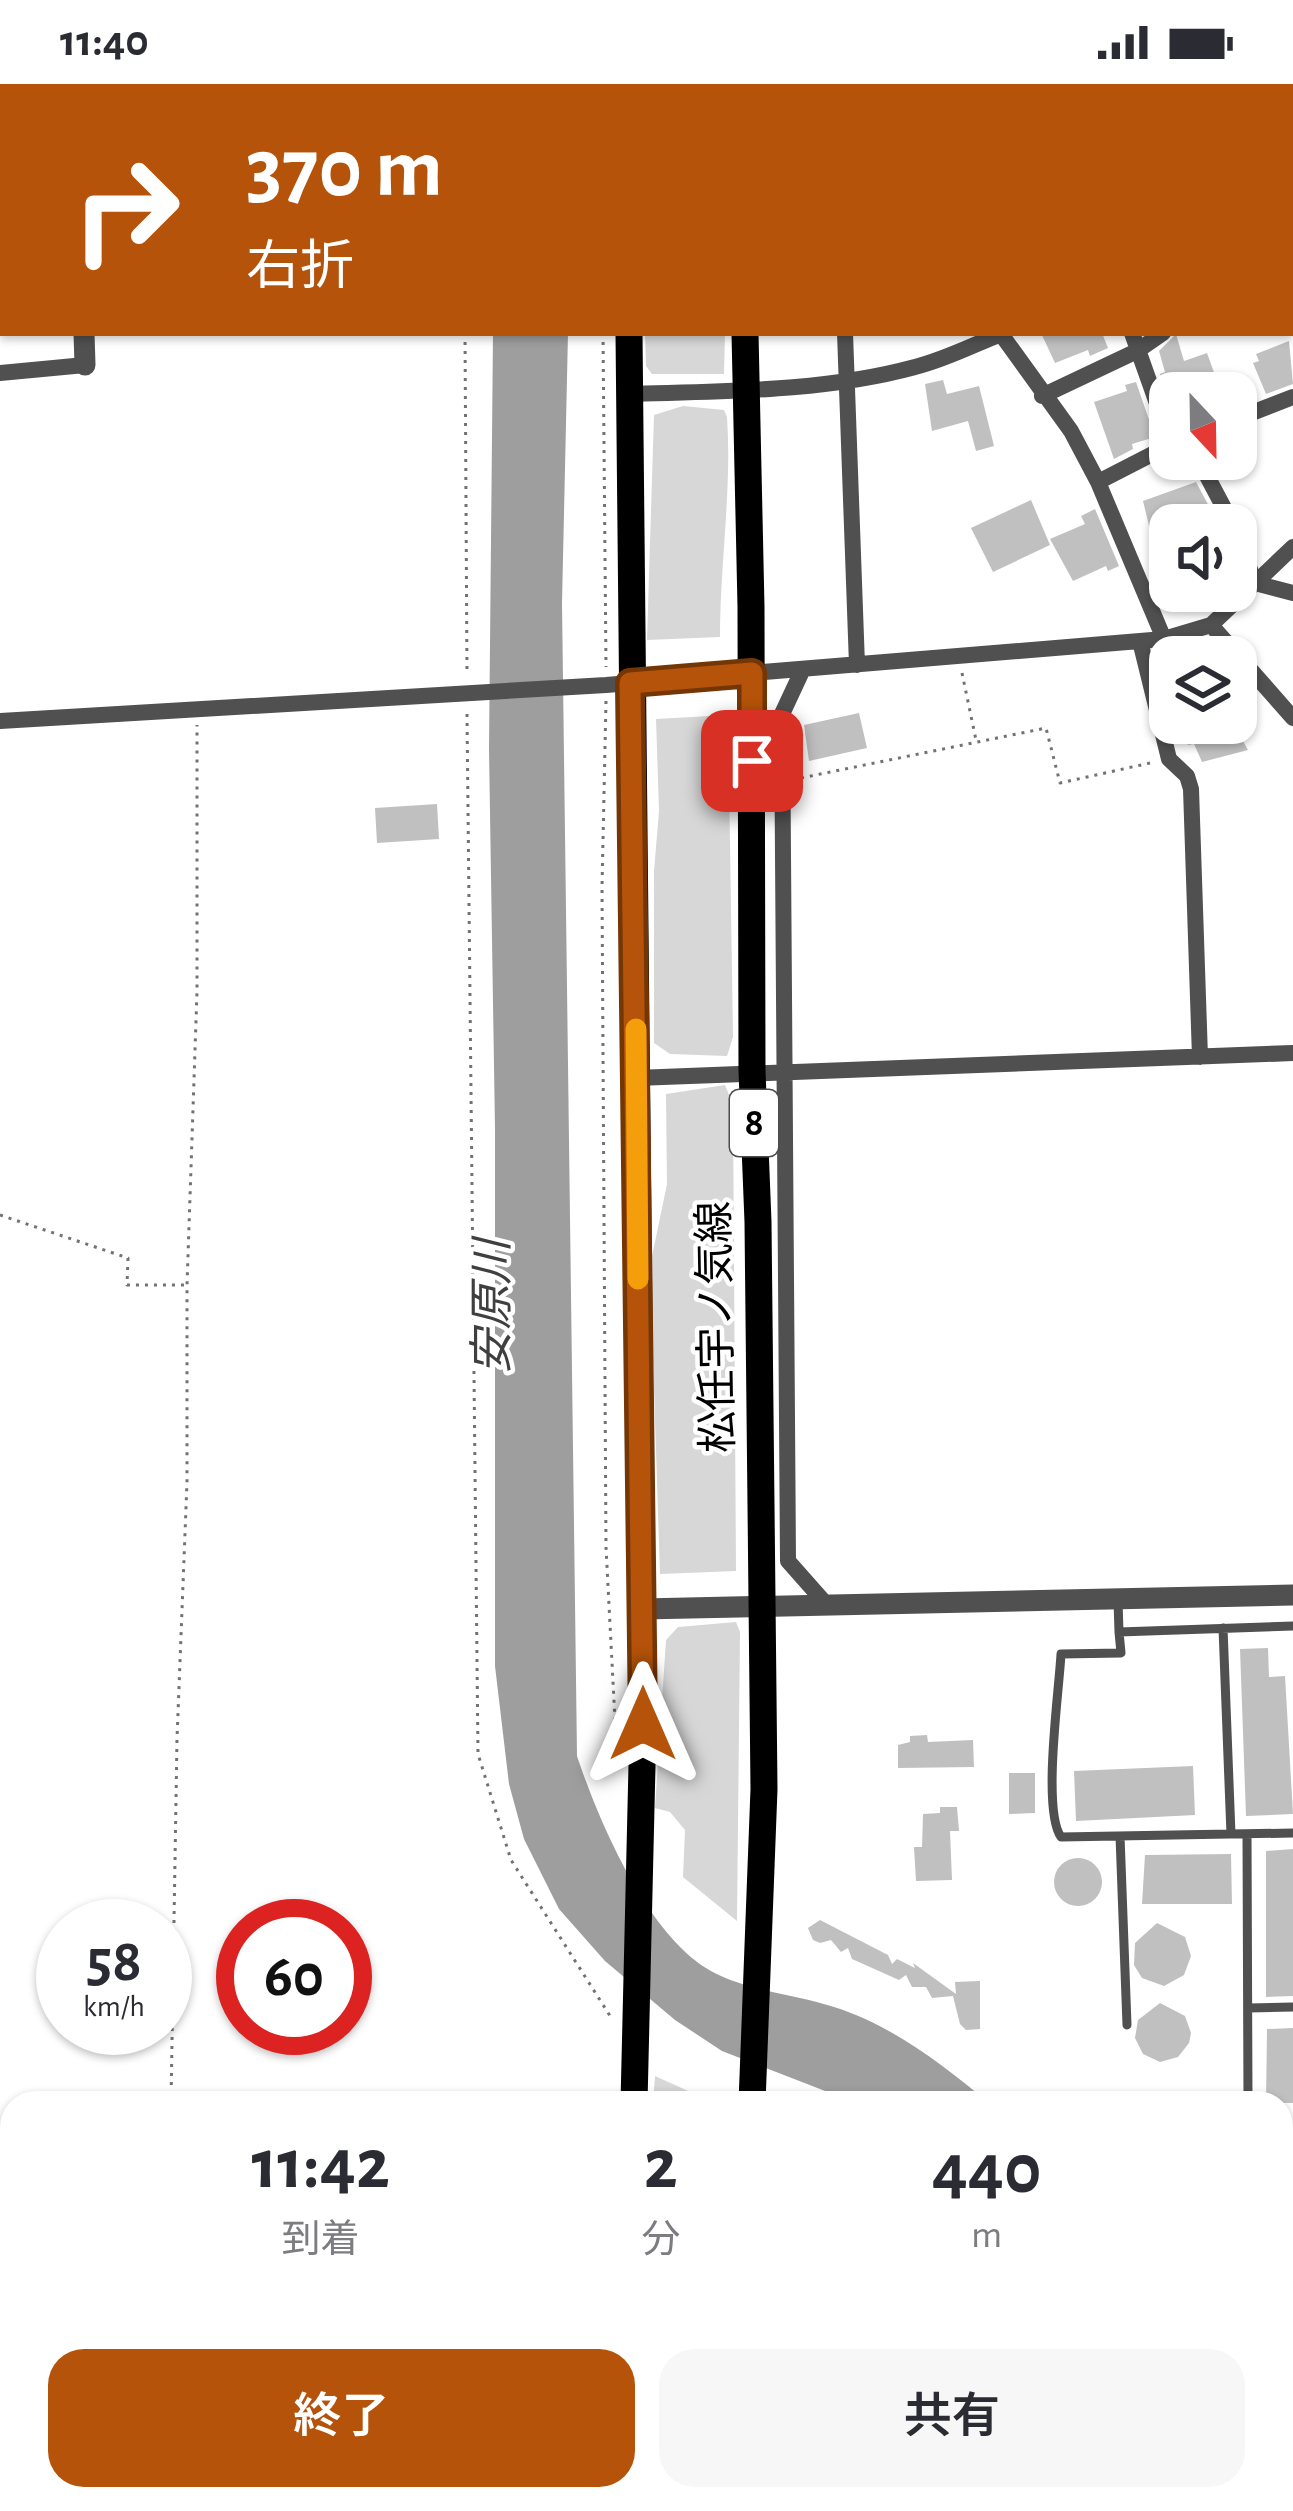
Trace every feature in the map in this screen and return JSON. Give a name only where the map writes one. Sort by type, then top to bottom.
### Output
[{"type":"main road","name":"松任宇ノ気線","points":[[629,336],[618,684],[636,1078],[642,1609],[634,2091]]},
{"type":"main road","name":"松任宇ノ気線","points":[[745,336],[764,1789],[752,2091]]},
{"type":"street","points":[[0,374],[85,365],[84,336]]},
{"type":"street","points":[[845,336],[856,665]]},
{"type":"street","points":[[629,394],[746,391],[846,381],[917,367],[994,336]]},
{"type":"street","points":[[1003,336],[1042,396],[1072,431],[1162,636]]},
{"type":"street","points":[[1042,396],[1134,342],[1149,384]]},
{"type":"street","points":[[1257,411],[1293,397]]},
{"type":"street","points":[[1098,482],[1149,454]]},
{"type":"street","points":[[1257,581],[1293,547]]},
{"type":"street","points":[[1257,584],[1293,593]]},
{"type":"street","points":[[1173,636],[1211,625],[1225,612]]},
{"type":"street","points":[[1211,625],[1293,718]]},
{"type":"street","points":[[0,721],[618,684],[1149,640]]},
{"type":"street","points":[[1141,641],[1169,759],[1187,776],[1191,789],[1200,1057]]},
{"type":"street","points":[[803,669],[782,714],[788,1561],[826,1604]]},
{"type":"street","points":[[636,1078],[1293,1053]]},
{"type":"street","points":[[642,1609],[1293,1595]]},
{"type":"lane","points":[[1118,1598],[1121,1653],[1061,1654],[1052,1778],[1054,1827],[1061,1837],[1293,1833]]},
{"type":"lane","points":[[1119,1632],[1293,1625]]},
{"type":"lane","points":[[1223,1628],[1231,1834]]},
{"type":"lane","points":[[1247,1834],[1248,2091]]},
{"type":"lane","points":[[1120,1836],[1126,2025]]},
{"type":"lane","points":[[1248,2008],[1293,2007]]},
{"type":"path","points":[[465,336],[467,675]]},
{"type":"path","points":[[603,336],[618,684],[602,887],[606,1547],[615,1753],[622,1774]]},
{"type":"path","points":[[958,656],[977,742]]},
{"type":"path","points":[[467,699],[478,1754],[511,1860],[611,2017]]},
{"type":"path","points":[[171,2091],[197,992],[198,710]]},
{"type":"path","points":[[782,782],[1046,728],[1060,783],[1169,759]]},
{"type":"path","points":[[0,1215],[128,1258],[127,1286],[187,1285]]},
{"type":"shaded area","points":[[493,336],[568,336],[562,603],[577,1756],[629,1875],[667,1932],[688,1954],[725,1978],[834,2007],[876,2024],[974,2091],[825,2091],[722,2051],[675,2020],[605,1961],[559,1909],[524,1839],[509,1784],[495,1666],[489,749]]},
{"type":"shaded area","points":[[645,336],[725,336],[724,374],[652,374],[646,366]]},
{"type":"shaded area","points":[[683,406],[724,410],[727,417],[720,637],[647,640],[654,415]]},
{"type":"shaded area","points":[[728,715],[733,1037],[727,1056],[670,1054],[654,1043],[656,719]]},
{"type":"shaded area","points":[[725,1085],[733,1104],[736,1571],[660,1574],[650,1266],[667,1184],[666,1094]]},
{"type":"shaded area","points":[[736,1622],[740,1632],[737,1921],[683,1877],[685,1830],[670,1812],[655,1808],[666,1640],[678,1627]]},
{"type":"shaded area","points":[[655,2076],[688,2091],[654,2091]]},
{"type":"building","points":[[1042,336],[1103,336],[1108,348],[1055,363]]},
{"type":"building","points":[[1177,336],[1184,361],[1207,353],[1214,372],[1165,372],[1159,351]]},
{"type":"building","points":[[1289,341],[1293,384],[1266,394],[1253,363],[1259,361],[1256,354]]},
{"type":"building","points":[[943,380],[947,394],[979,386],[994,446],[976,451],[968,421],[932,431],[925,384]]},
{"type":"building","points":[[1136,382],[1149,420],[1149,439],[1132,444],[1133,449],[1114,459],[1094,402],[1127,391],[1125,385]]},
{"type":"building","points":[[1196,482],[1208,504],[1149,504],[1149,526],[1143,501]]},
{"type":"building","points":[[1031,500],[1050,545],[993,572],[971,528]]},
{"type":"building","points":[[1095,509],[1119,566],[1108,571],[1106,566],[1073,581],[1050,539],[1085,524],[1081,516]]},
{"type":"building","points":[[859,713],[867,748],[809,761],[804,725]]},
{"type":"building","points":[[1194,744],[1245,744],[1248,750],[1202,762]]},
{"type":"building","points":[[437,804],[439,839],[377,843],[375,808]]},
{"type":"building","points":[[1268,1648],[1269,1677],[1285,1676],[1293,1814],[1246,1816],[1240,1649]]},
{"type":"building","points":[[927,1735],[928,1742],[973,1740],[974,1767],[898,1768],[898,1745],[910,1742],[910,1736]]},
{"type":"building","points":[[1193,1766],[1195,1815],[1076,1821],[1074,1771]]},
{"type":"building","points":[[1009,1773],[1035,1773],[1035,1813],[1009,1814]]},
{"type":"building","points":[[940,1807],[957,1807],[959,1831],[950,1831],[952,1880],[916,1881],[914,1847],[922,1847],[923,1814],[940,1813]]},
{"type":"building","points":[[1293,1849],[1293,1996],[1266,1997],[1266,1851]]},
{"type":"building","points":[[1231,1854],[1232,1904],[1142,1904],[1145,1855]]},
{"type":"building","points":[[1078,1858],[1095,1865],[1102,1882],[1095,1899],[1078,1906],[1061,1899],[1054,1882],[1061,1865]]},
{"type":"building","points":[[820,1920],[888,1955],[892,1964],[897,1959],[915,1968],[913,1963],[956,1994],[955,1982],[980,1981],[980,2029],[966,2030],[960,2024],[953,1996],[932,1998],[926,1987],[912,1987],[906,1975],[899,1980],[852,1959],[848,1948],[841,1952],[831,1940],[813,1940],[808,1928]]},
{"type":"building","points":[[1157,1923],[1185,1937],[1191,1956],[1184,1975],[1164,1986],[1142,1978],[1134,1965],[1135,1943]]},
{"type":"building","points":[[1160,2003],[1185,2016],[1191,2033],[1178,2057],[1160,2062],[1143,2054],[1135,2038],[1138,2020]]},
{"type":"building","points":[[1293,2028],[1293,2091],[1266,2091],[1267,2029]]},
{"type":"slow traffic","points":[[636,1029],[638,1279]]},
{"type":"route","points":[[643,1724],[630,683],[752,673],[752,761]]},
{"type":"water label","name":"安原川","points":[[493,1307]]}]
